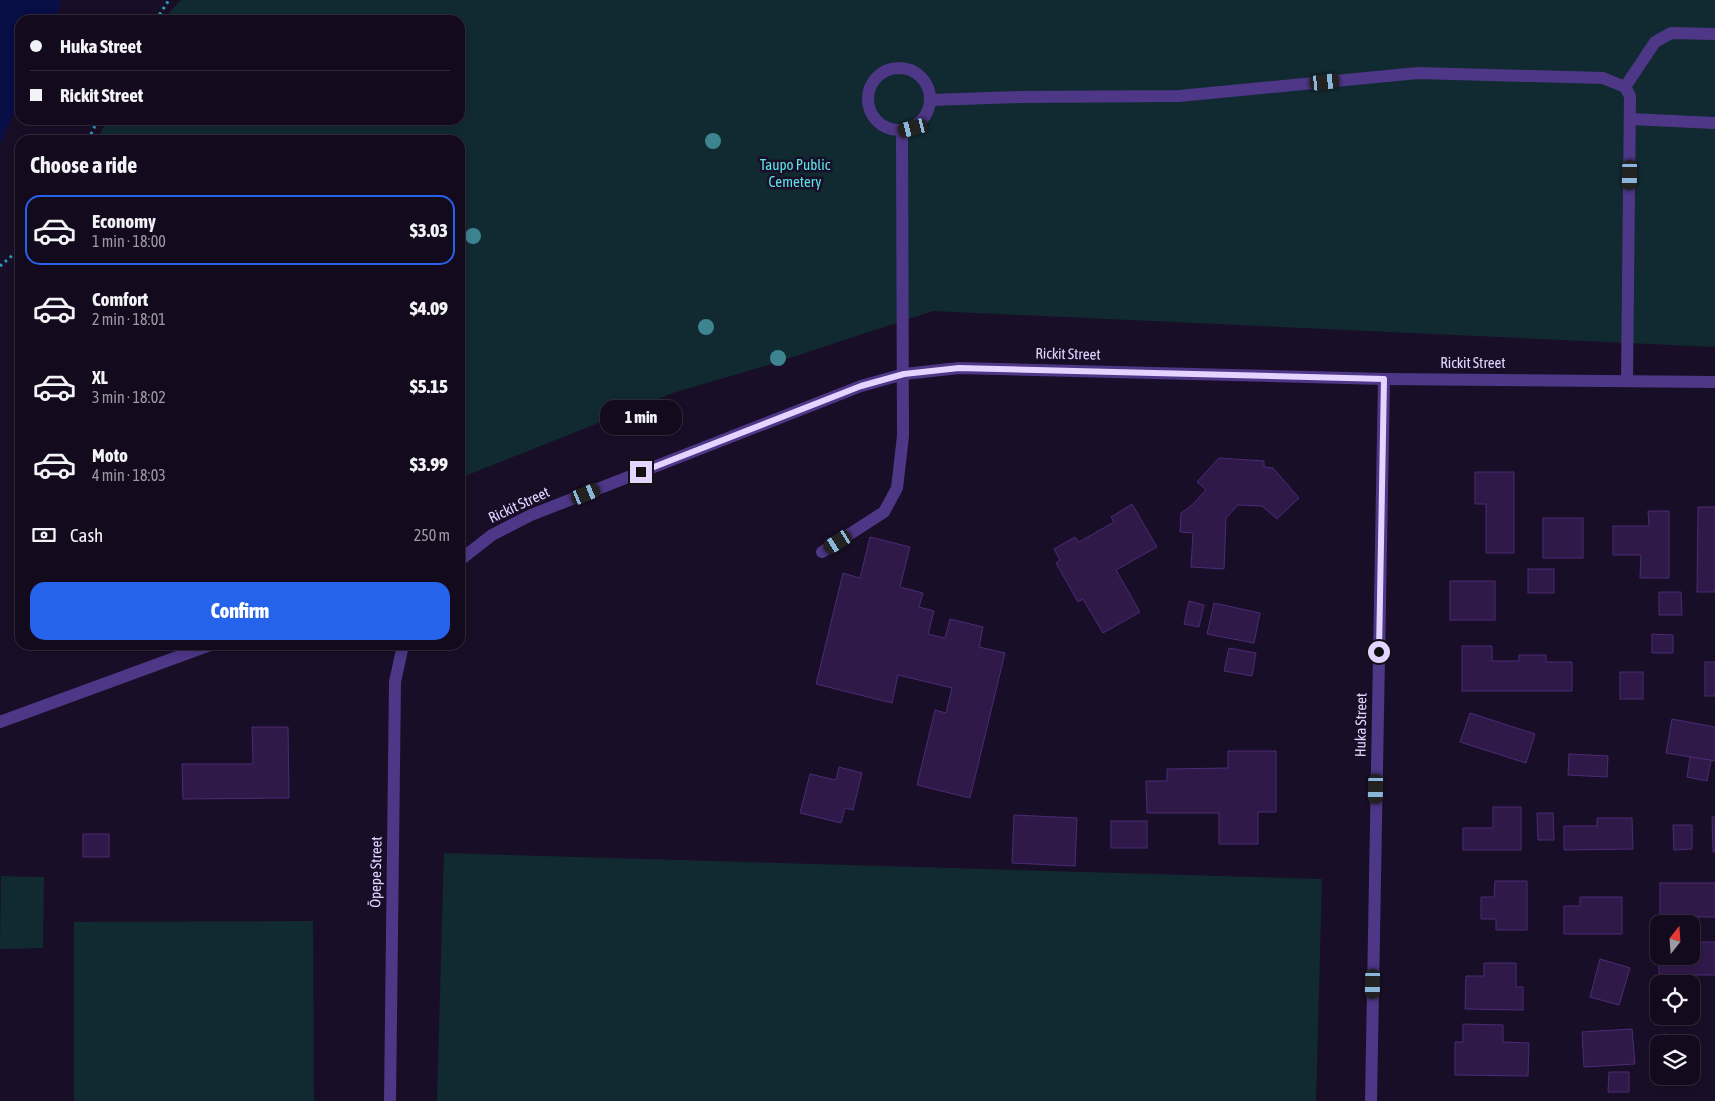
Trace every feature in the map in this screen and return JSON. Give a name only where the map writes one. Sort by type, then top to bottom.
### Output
[{"type":"street","points":[[1625,87],[1655,42],[1671,33],[1715,34]]},
{"type":"street","points":[[894,68],[908,68],[920,75],[928,87],[931,100],[928,111],[922,121],[913,128],[902,131],[888,129],[876,122],[869,110],[867,96],[871,83],[881,73],[894,68]]},
{"type":"street","points":[[931,100],[1020,97],[1179,96],[1418,73],[1603,78],[1625,87],[1630,96],[1627,380]]},
{"type":"street","points":[[1630,119],[1715,123]]},
{"type":"street","points":[[822,552],[884,512],[897,488],[903,436],[904,374],[902,131]]},
{"type":"street","name":"Rickit Street","points":[[465,556],[492,535],[531,515],[861,386],[904,374],[959,368],[1384,379],[1715,382]]},
{"type":"street","name":"Huka Street","points":[[1371,1101],[1384,379]]},
{"type":"street","points":[[0,722],[196,650]]},
{"type":"street","name":"Ōpepe Street","points":[[390,1101],[395,682],[402,650]]},
{"type":"path","points":[[159,15],[169,0]]},
{"type":"path","points":[[0,266],[15,253]]},
{"type":"green space","name":"Taupo Public Cemetery","points":[[181,0],[1715,0],[1715,347],[933,311],[765,366],[676,392],[465,476],[465,135],[100,135],[104,125],[465,125],[465,15],[167,15]]},
{"type":"green space","points":[[444,853],[1322,879],[1316,1101],[437,1101]]},
{"type":"green space","points":[[1,876],[44,877],[43,948],[0,949]]},
{"type":"green space","points":[[313,921],[314,1101],[74,1101],[74,922]]},
{"type":"shaded area","points":[[0,0],[62,0],[57,15],[15,15],[15,110],[0,144]]},
{"type":"building","points":[[1219,458],[1264,461],[1264,467],[1273,468],[1299,498],[1277,519],[1262,506],[1238,505],[1226,518],[1224,569],[1191,567],[1193,533],[1180,532],[1181,513],[1191,506],[1206,490],[1197,482]]},
{"type":"building","points":[[1475,472],[1514,472],[1514,553],[1486,553],[1486,504],[1475,504]]},
{"type":"building","points":[[1132,504],[1157,547],[1116,570],[1140,612],[1103,633],[1083,599],[1078,602],[1056,563],[1060,560],[1054,549],[1075,537],[1079,542],[1114,522],[1111,517]]},
{"type":"building","points":[[1698,507],[1715,507],[1715,592],[1697,592]]},
{"type":"building","points":[[1648,511],[1669,511],[1669,578],[1640,578],[1641,555],[1613,555],[1613,526],[1649,526]]},
{"type":"building","points":[[1543,518],[1583,518],[1583,558],[1543,558]]},
{"type":"building","points":[[870,537],[910,547],[900,587],[923,593],[919,607],[934,611],[928,634],[945,638],[950,619],[983,627],[979,647],[1005,653],[970,798],[917,785],[935,710],[946,713],[952,688],[898,675],[892,703],[816,684],[843,573],[860,578]]},
{"type":"building","points":[[1528,569],[1554,569],[1554,593],[1528,593]]},
{"type":"building","points":[[1450,581],[1495,581],[1495,620],[1450,620]]},
{"type":"building","points":[[1659,592],[1681,592],[1682,615],[1659,615]]},
{"type":"building","points":[[1189,601],[1204,605],[1199,627],[1184,624]]},
{"type":"building","points":[[1214,603],[1260,613],[1254,643],[1207,634]]},
{"type":"building","points":[[1652,634],[1673,635],[1673,653],[1652,653]]},
{"type":"building","points":[[1462,646],[1492,646],[1492,661],[1519,661],[1519,655],[1546,655],[1546,662],[1572,662],[1572,691],[1462,691]]},
{"type":"building","points":[[1229,648],[1256,653],[1252,676],[1224,671]]},
{"type":"building","points":[[1705,662],[1715,662],[1715,696],[1705,696]]},
{"type":"building","points":[[1620,672],[1643,672],[1643,699],[1620,699]]},
{"type":"building","points":[[1470,713],[1535,734],[1526,763],[1460,742]]},
{"type":"building","points":[[1672,719],[1715,727],[1715,761],[1666,753]]},
{"type":"building","points":[[252,727],[288,727],[289,798],[183,799],[182,764],[253,764]]},
{"type":"building","points":[[1228,751],[1276,751],[1276,812],[1258,812],[1258,844],[1219,844],[1219,813],[1147,813],[1146,781],[1167,781],[1167,769],[1228,768]]},
{"type":"building","points":[[1569,754],[1608,756],[1607,777],[1568,775]]},
{"type":"building","points":[[1690,757],[1711,760],[1707,781],[1687,777]]},
{"type":"building","points":[[839,767],[862,773],[853,810],[845,808],[841,823],[800,813],[810,774],[836,780]]},
{"type":"building","points":[[1493,807],[1521,807],[1521,850],[1463,850],[1463,828],[1493,828]]},
{"type":"building","points":[[1537,813],[1553,813],[1554,840],[1538,840]]},
{"type":"building","points":[[1014,815],[1077,818],[1075,866],[1012,863]]},
{"type":"building","points":[[1712,817],[1715,817],[1715,852],[1713,852]]},
{"type":"building","points":[[1597,818],[1632,818],[1633,849],[1564,850],[1564,826],[1597,826]]},
{"type":"building","points":[[1111,821],[1147,821],[1147,848],[1111,848]]},
{"type":"building","points":[[1673,825],[1692,825],[1692,849],[1674,850]]},
{"type":"building","points":[[83,834],[109,834],[109,857],[83,857]]},
{"type":"building","points":[[1495,881],[1527,881],[1527,930],[1496,930],[1496,919],[1481,919],[1481,897],[1494,897]]},
{"type":"building","points":[[1660,883],[1715,883],[1715,917],[1660,915]]},
{"type":"building","points":[[1580,897],[1622,897],[1622,934],[1564,934],[1564,906],[1580,906]]},
{"type":"building","points":[[1700,942],[1715,942],[1715,975],[1659,975],[1659,965],[1700,965]]},
{"type":"building","points":[[1600,959],[1630,968],[1619,1005],[1590,997]]},
{"type":"building","points":[[1484,963],[1516,963],[1516,987],[1523,987],[1523,1010],[1465,1009],[1466,976],[1484,976]]},
{"type":"building","points":[[1463,1024],[1503,1025],[1503,1042],[1529,1043],[1528,1076],[1455,1075],[1455,1042],[1463,1042]]},
{"type":"building","points":[[1632,1029],[1635,1064],[1584,1067],[1582,1032]]},
{"type":"building","points":[[1609,1072],[1629,1072],[1629,1092],[1608,1092]]},
{"type":"route","points":[[641,472],[861,386],[904,374],[959,368],[1384,379],[1379,652]]}]
